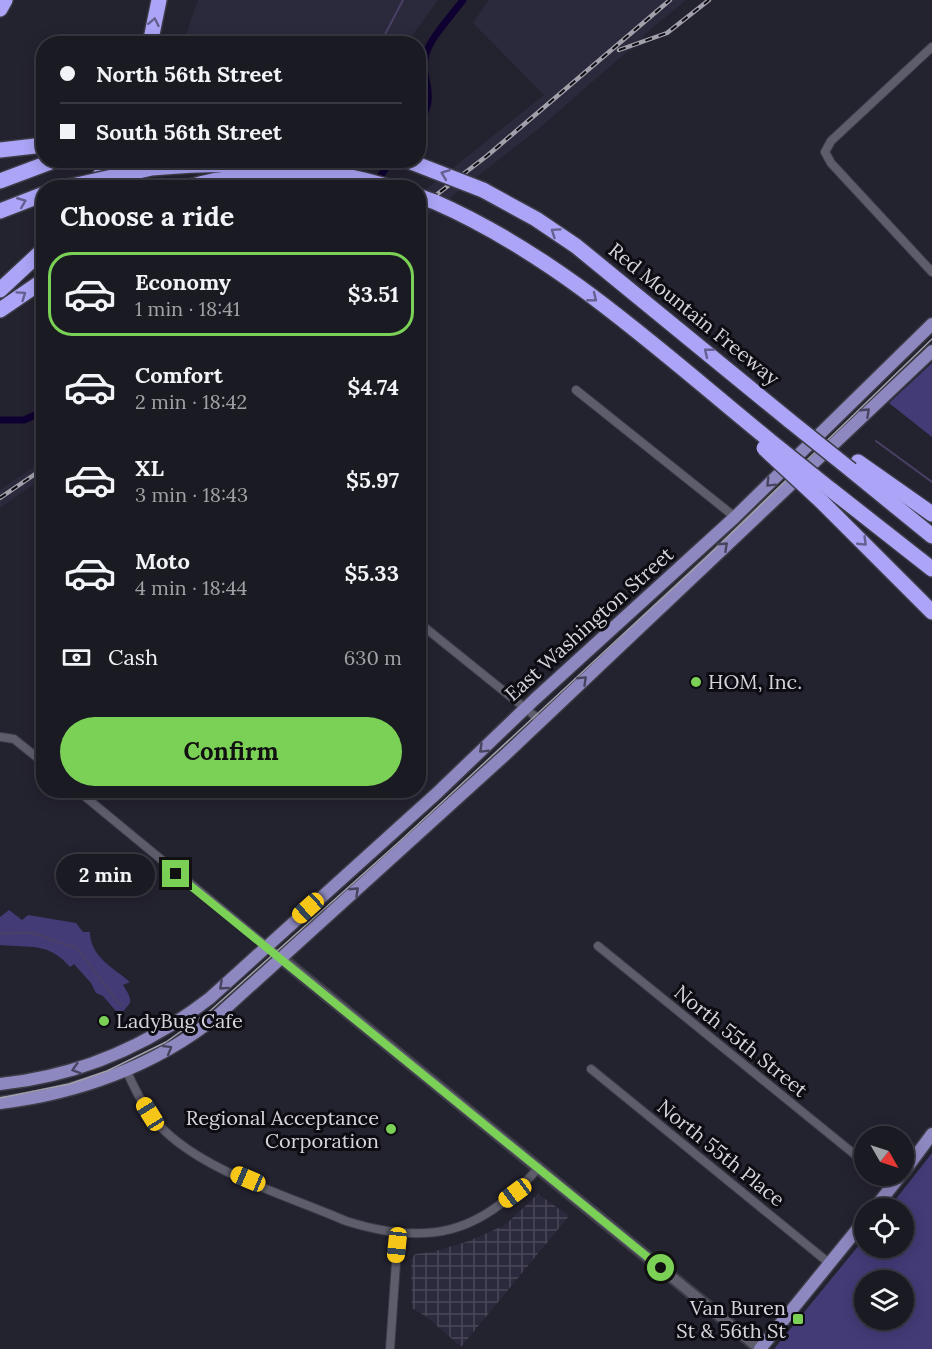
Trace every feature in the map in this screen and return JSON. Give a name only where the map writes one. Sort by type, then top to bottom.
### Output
[{"type":"highway","points":[[0,9],[5,0]]},
{"type":"highway","points":[[152,36],[159,0]]},
{"type":"highway","points":[[0,150],[36,146]]},
{"type":"highway","points":[[0,181],[36,168]]},
{"type":"highway","points":[[99,180],[152,168]]},
{"type":"highway","points":[[301,168],[347,180]]},
{"type":"highway","name":"Red Mountain Freeway","points":[[426,168],[483,190],[520,210],[571,243],[854,466],[932,536]]},
{"type":"highway","points":[[218,180],[246,176],[341,180]]},
{"type":"highway","points":[[0,211],[36,197]]},
{"type":"highway","points":[[426,199],[500,234],[551,265],[706,389],[826,495],[932,569]]},
{"type":"highway","points":[[0,276],[36,247]]},
{"type":"highway","points":[[0,290],[36,256]]},
{"type":"highway","points":[[0,310],[36,285]]},
{"type":"highway","points":[[854,466],[932,514]]},
{"type":"highway","points":[[826,495],[932,612]]},
{"type":"main road","name":"East Washington Street","points":[[273,952],[525,709],[735,517],[932,324]]},
{"type":"main road","name":"East Washington Street","points":[[273,952],[541,721],[932,351]]},
{"type":"main road","points":[[0,1103],[65,1091],[126,1070],[159,1055],[207,1024],[273,952]]},
{"type":"main road","points":[[0,1084],[44,1078],[91,1065],[147,1040],[273,952]]},
{"type":"main road","points":[[914,1158],[932,1134]]},
{"type":"main road","points":[[883,1198],[893,1186]]},
{"type":"main road","points":[[760,1349],[854,1233]]},
{"type":"street","points":[[932,47],[831,141],[825,152],[831,163],[932,272]]},
{"type":"street","points":[[576,390],[735,517]]},
{"type":"street","points":[[426,629],[541,721]]},
{"type":"street","points":[[1,737],[15,739],[36,756]]},
{"type":"street","points":[[87,798],[760,1349]]},
{"type":"street","name":"North 55th Street","points":[[598,946],[854,1154]]},
{"type":"street","name":"North 55th Place","points":[[591,1069],[829,1263]]},
{"type":"street","points":[[126,1070],[154,1120],[197,1156],[346,1221],[398,1234],[426,1234],[466,1223],[515,1193],[539,1167]]},
{"type":"street","points":[[390,1349],[398,1234]]},
{"type":"shaded area","points":[[198,0],[438,0],[412,36],[185,36]]},
{"type":"shaded area","points":[[489,0],[686,0],[643,36],[643,45],[628,51],[537,130],[426,217],[426,189],[544,95],[473,23]]},
{"type":"shaded area","points":[[932,363],[932,437],[889,403]]},
{"type":"shaded area","points":[[36,466],[36,483],[0,508],[0,490]]},
{"type":"shaded area","points":[[9,910],[22,920],[28,915],[76,923],[83,932],[90,932],[98,954],[130,982],[123,985],[130,997],[130,1004],[121,1017],[103,996],[96,993],[91,983],[74,964],[70,967],[47,950],[0,945],[0,917]]},
{"type":"shaded area","points":[[932,1153],[932,1349],[774,1349],[854,1251],[854,1258],[914,1258],[914,1198],[897,1198],[906,1186],[914,1186],[914,1176]]},
{"type":"shaded area","points":[[538,1194],[569,1216],[461,1347],[427,1317],[412,1308],[411,1260],[415,1254],[432,1252],[469,1241],[505,1225]]},
{"type":"waterway","points":[[384,36],[403,0]]},
{"type":"waterway","points":[[426,54],[437,34],[463,0]]},
{"type":"waterway","points":[[426,80],[428,104],[426,109]]},
{"type":"waterway","points":[[377,180],[386,168]]},
{"type":"waterway","points":[[0,420],[24,420],[36,415]]},
{"type":"waterway","points":[[876,441],[932,482]]},
{"type":"waterway","points":[[0,933],[35,934],[76,947],[121,1006]]},
{"type":"tram line","points":[[0,1098],[69,1084],[107,1071],[166,1042],[211,1010],[399,842],[714,550],[932,339]]},
{"type":"railway","points":[[426,203],[488,155],[670,0]]},
{"type":"railway","points":[[619,50],[667,33],[709,0]]},
{"type":"railway","points":[[0,498],[36,473]]},
{"type":"place","name":"HOM, Inc.","points":[[696,682]]},
{"type":"place","name":"LadyBug Cafe","points":[[104,1021]]},
{"type":"place","name":"Regional Acceptance Corporation","points":[[391,1129]]},
{"type":"place","name":"Van Buren St & 56th St","points":[[798,1319]]},
{"type":"route","points":[[176,874],[314,983],[661,1268]]}]
